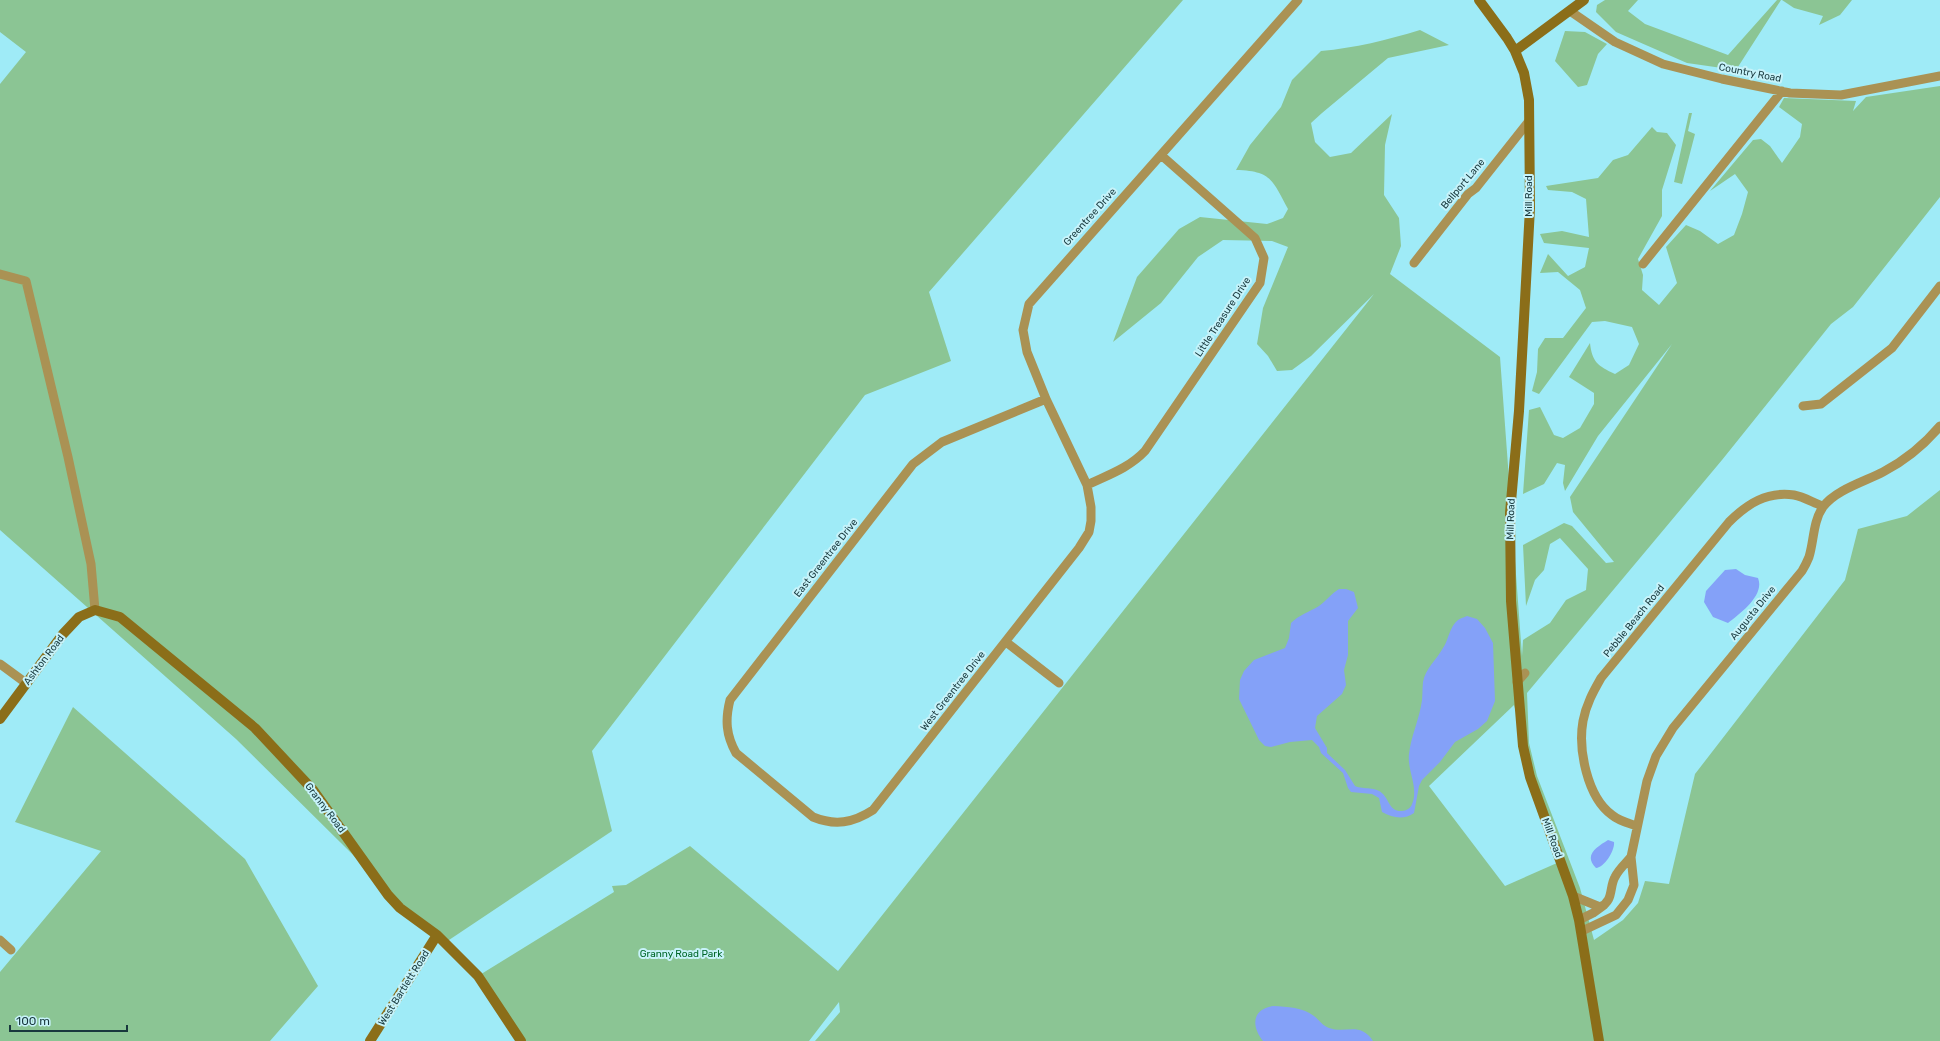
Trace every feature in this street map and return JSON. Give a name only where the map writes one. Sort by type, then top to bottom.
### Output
[{"type":"main road","name":"Mill Road","points":[[1479,0],[1515,51],[1527,86],[1530,208],[1519,411],[1510,514],[1511,601],[1523,746],[1530,777],[1573,896],[1582,931],[1599,1041]]},
{"type":"main road","points":[[1515,51],[1584,0]]},
{"type":"main road","name":"Ashton Road","points":[[0,719],[63,634],[79,617],[95,610]]},
{"type":"main road","name":"Granny Road","points":[[95,610],[120,617],[256,728],[312,790],[388,895],[400,908],[438,935],[478,976],[521,1041]]},
{"type":"main road","name":"West Bartlett Road","points":[[370,1041],[438,935]]},
{"type":"street","name":"Greentree Drive","points":[[1087,485],[1046,399],[1024,342],[1023,330],[1029,304],[1298,0]]},
{"type":"street","name":"Country Road","points":[[1570,11],[1615,42],[1662,64],[1708,76],[1782,91],[1841,95],[1940,76]]},
{"type":"street","points":[[1643,264],[1782,91]]},
{"type":"street","name":"Bellport Lane","points":[[1414,263],[1468,194],[1476,188],[1529,121]]},
{"type":"street","name":"Little Treasure Drive","points":[[1087,485],[1123,468],[1136,460],[1145,451],[1260,283],[1264,258],[1255,238],[1161,154]]},
{"type":"street","points":[[0,274],[26,280],[91,564],[95,610]]},
{"type":"street","points":[[1803,406],[1821,404],[1892,348],[1940,286]]},
{"type":"street","name":"East Greentree Drive","points":[[774,786],[742,760],[731,744],[726,721],[730,700],[913,464],[942,442],[1046,399]]},
{"type":"street","points":[[1823,506],[1845,489],[1883,472],[1908,458],[1927,441],[1940,426]]},
{"type":"street","name":"West Greentree Drive","points":[[774,786],[813,816],[823,821],[840,823],[853,820],[870,812],[880,804],[1079,548],[1089,532],[1091,507],[1087,485]]},
{"type":"street","name":"Pebble Beach Road","points":[[1637,826],[1625,822],[1611,814],[1599,800],[1586,774],[1581,747],[1583,721],[1590,698],[1601,678],[1724,528],[1740,512],[1758,499],[1776,495],[1796,496],[1823,506]]},
{"type":"street","name":"Augusta Drive","points":[[1582,931],[1616,914],[1628,900],[1634,885],[1631,856],[1647,782],[1656,756],[1673,728],[1802,571],[1809,558],[1816,522],[1823,506]]},
{"type":"street","points":[[1006,642],[1059,682]]},
{"type":"street","points":[[0,664],[26,683]]},
{"type":"street","points":[[1517,682],[1525,673]]},
{"type":"street","name":"Augusta Drive","points":[[1604,905],[1610,898],[1614,877],[1631,856]]},
{"type":"street","points":[[1573,896],[1600,907],[1604,905]]},
{"type":"street","points":[[1579,920],[1594,913],[1604,905]]},
{"type":"street","points":[[0,940],[11,950]]},
{"type":"green space","points":[[0,0],[1183,0],[929,292],[951,361],[865,395],[592,751],[612,831],[443,944],[236,739],[0,530],[0,84],[26,52],[0,32]]},
{"type":"green space","points":[[1605,0],[1638,0],[1628,11],[1645,24],[1728,55],[1777,0],[1781,0],[1736,70],[1687,63],[1616,32],[1596,12],[1597,5]]},
{"type":"green space","points":[[1782,0],[1852,0],[1840,15],[1819,25],[1823,16],[1794,8]]},
{"type":"green space","name":"Granny Road Park","points":[[1420,30],[1449,45],[1388,58],[1311,123],[1315,142],[1330,157],[1351,153],[1392,114],[1385,145],[1384,195],[1399,218],[1401,246],[1390,274],[1500,357],[1522,656],[1523,640],[1550,623],[1566,600],[1586,590],[1588,569],[1560,538],[1550,544],[1544,570],[1535,580],[1526,606],[1523,545],[1564,523],[1572,526],[1606,563],[1614,562],[1573,512],[1570,497],[1672,344],[1598,436],[1565,491],[1563,483],[1565,465],[1557,463],[1544,484],[1523,494],[1529,410],[1540,407],[1554,435],[1563,438],[1580,428],[1594,404],[1594,393],[1569,377],[1590,343],[1592,355],[1597,363],[1615,374],[1629,365],[1639,344],[1632,327],[1605,321],[1592,322],[1539,394],[1532,391],[1537,372],[1538,349],[1545,338],[1563,338],[1586,308],[1580,290],[1558,272],[1540,273],[1548,254],[1568,276],[1585,267],[1589,248],[1544,243],[1540,234],[1562,231],[1589,237],[1586,199],[1572,192],[1548,190],[1546,186],[1598,178],[1613,160],[1628,155],[1652,127],[1657,132],[1667,133],[1676,145],[1662,190],[1662,216],[1638,259],[1643,275],[1642,290],[1659,305],[1677,283],[1666,247],[1686,225],[1700,231],[1718,244],[1734,235],[1748,192],[1735,174],[1710,191],[1753,140],[1761,139],[1770,146],[1782,163],[1800,137],[1802,124],[1779,107],[1784,98],[1856,101],[1853,111],[1866,97],[1940,86],[1940,197],[1853,307],[1831,324],[1722,460],[1527,693],[1529,743],[1537,776],[1580,888],[1594,940],[1623,920],[1638,903],[1645,881],[1669,884],[1695,774],[1845,580],[1858,529],[1907,516],[1940,490],[1940,1041],[815,1041],[840,1012],[839,1002],[809,1041],[521,1041],[478,976],[614,892],[612,886],[626,885],[690,846],[838,971],[1374,294],[1311,356],[1292,370],[1277,371],[1268,356],[1257,344],[1263,308],[1288,247],[1272,241],[1223,240],[1198,257],[1161,303],[1113,342],[1137,277],[1179,229],[1200,217],[1267,224],[1283,218],[1288,209],[1270,179],[1257,172],[1236,170],[1250,145],[1281,107],[1292,80],[1321,51],[1359,46]],"holes":[[[1514,705],[1557,863],[1505,886],[1429,786]]]},
{"type":"green space","points":[[1565,31],[1585,32],[1607,44],[1598,54],[1587,85],[1578,87],[1555,61]]},
{"type":"green space","points":[[1689,113],[1692,113],[1688,131],[1695,134],[1682,184],[1674,182]]},
{"type":"green space","points":[[73,707],[245,859],[318,986],[270,1041],[0,1041],[0,972],[101,851],[15,822]]},
{"type":"water","points":[[1736,569],[1745,575],[1758,578],[1758,591],[1745,609],[1728,623],[1713,617],[1704,602],[1706,591],[1725,570]]},
{"type":"water","points":[[1339,589],[1346,589],[1354,592],[1358,608],[1348,621],[1348,655],[1344,670],[1346,685],[1342,694],[1317,716],[1315,728],[1327,748],[1327,753],[1345,770],[1355,786],[1377,790],[1385,796],[1392,808],[1395,810],[1407,810],[1414,798],[1414,785],[1409,754],[1421,706],[1424,677],[1445,645],[1453,626],[1457,620],[1467,616],[1477,619],[1485,628],[1493,643],[1495,701],[1487,721],[1478,729],[1455,742],[1440,762],[1422,780],[1419,786],[1414,813],[1406,817],[1394,817],[1382,812],[1379,798],[1372,794],[1351,792],[1348,788],[1343,773],[1321,753],[1319,747],[1312,740],[1290,742],[1271,747],[1265,746],[1259,740],[1239,699],[1240,680],[1244,671],[1254,660],[1285,648],[1289,638],[1291,623],[1319,606]]},
{"type":"water","points":[[1608,840],[1614,842],[1613,849],[1603,865],[1596,868],[1592,863],[1591,855]]},
{"type":"water","points":[[1273,1006],[1295,1008],[1305,1011],[1314,1016],[1327,1027],[1341,1030],[1352,1029],[1363,1031],[1373,1041],[1263,1041],[1255,1024],[1257,1014],[1266,1008]]}]
